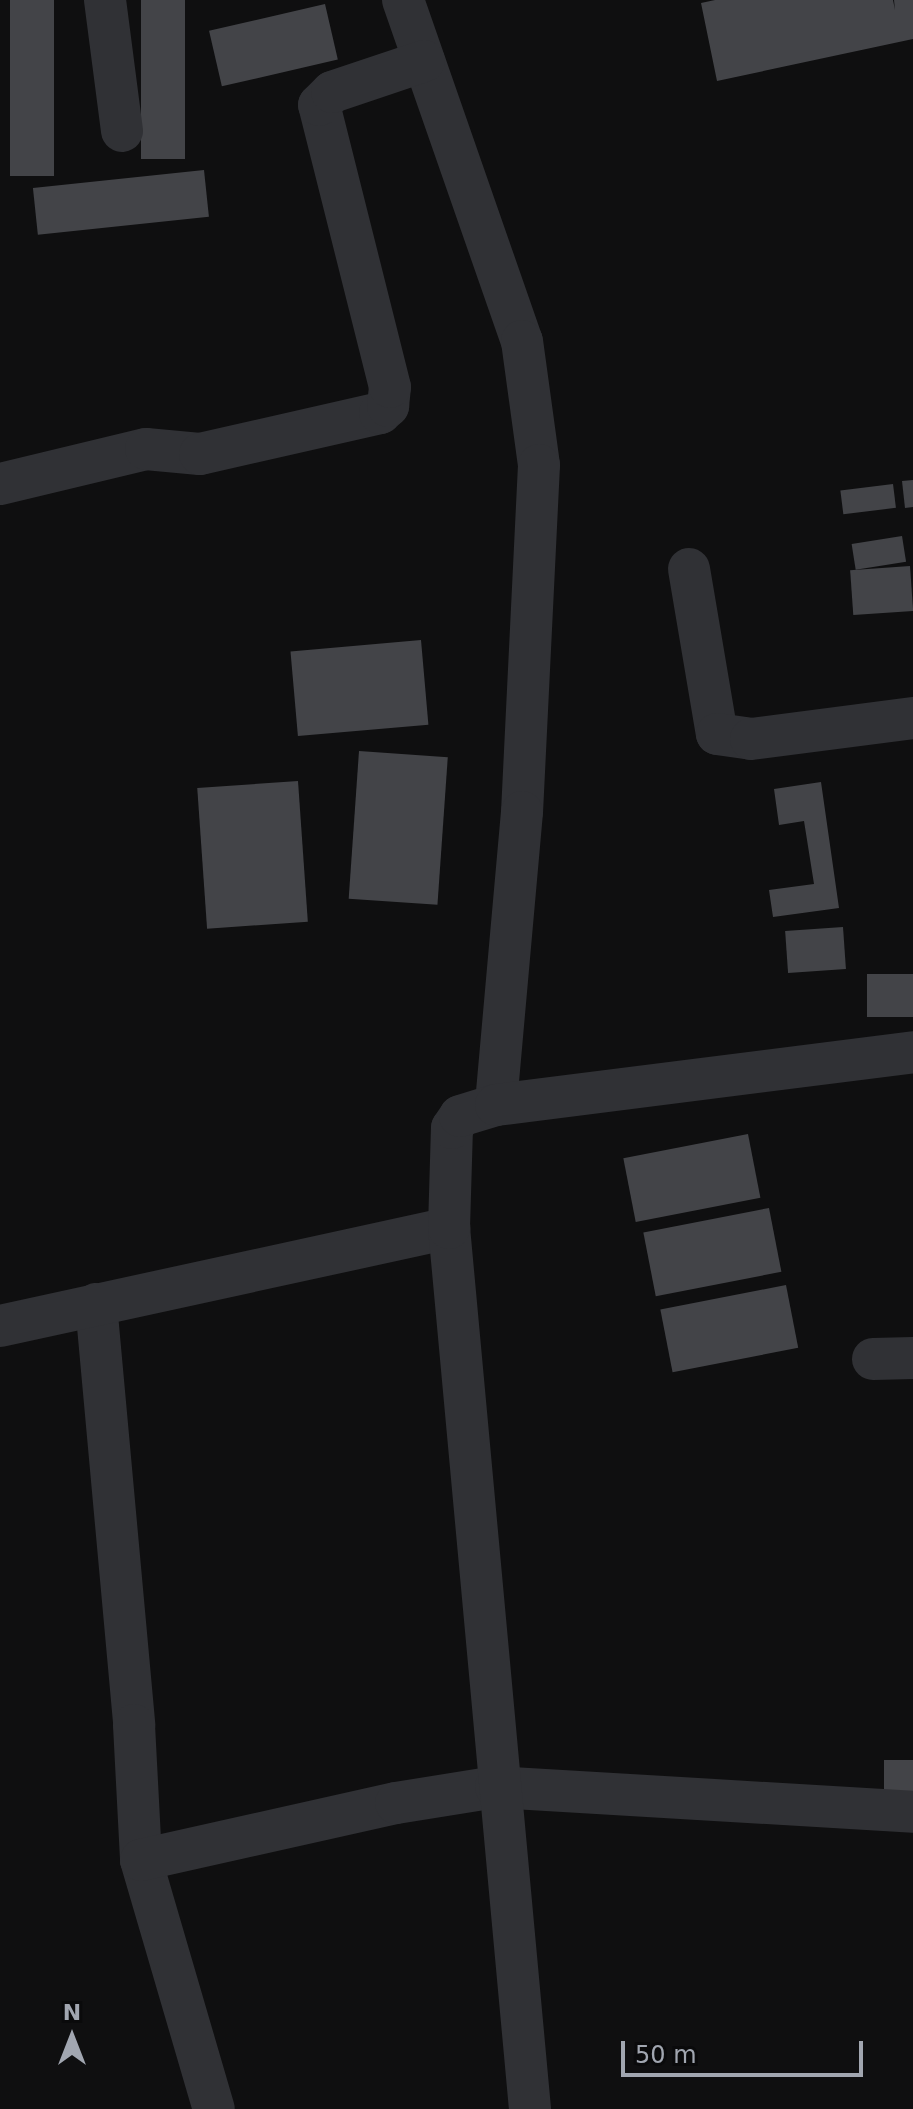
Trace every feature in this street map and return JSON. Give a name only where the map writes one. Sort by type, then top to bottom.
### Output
[{"type":"street","points":[[105,0],[122,131]]},
{"type":"street","points":[[403,0],[522,341],[539,465],[522,812],[496,1105]]},
{"type":"street","points":[[0,484],[146,449],[200,454],[380,413],[388,406],[390,387],[319,105],[332,92],[424,61]]},
{"type":"street","points":[[689,569],[717,734],[751,739],[913,718]]},
{"type":"street","points":[[530,2109],[496,1787],[449,1228],[452,1128],[460,1116],[496,1105],[913,1052]]},
{"type":"street","points":[[0,1326],[449,1228]]},
{"type":"street","points":[[96,1304],[134,1725],[141,1860],[214,2109]]},
{"type":"street","points":[[141,1860],[396,1803],[496,1787],[913,1812]]},
{"type":"building","points":[[10,0],[54,0],[54,176],[10,176]]},
{"type":"building","points":[[141,0],[185,0],[185,159],[141,159]]},
{"type":"building","points":[[715,0],[893,0],[895,10],[894,0],[913,0],[913,39],[717,81],[701,3]]},
{"type":"building","points":[[325,4],[338,60],[222,86],[209,31]]},
{"type":"building","points":[[204,170],[209,217],[38,235],[33,188]]},
{"type":"building","points":[[913,480],[913,507],[905,508],[902,481]]},
{"type":"building","points":[[893,484],[896,508],[843,514],[840,490]]},
{"type":"building","points":[[902,536],[906,562],[856,570],[852,544]]},
{"type":"building","points":[[910,566],[913,611],[853,615],[850,570]]},
{"type":"building","points":[[421,640],[428,725],[298,736],[290,651]]},
{"type":"building","points":[[359,751],[448,757],[437,905],[349,899]]},
{"type":"building","points":[[298,781],[308,922],[207,929],[197,788]]},
{"type":"building","points":[[821,782],[839,908],[773,917],[769,890],[814,884],[804,821],[779,825],[774,789]]},
{"type":"building","points":[[843,927],[846,969],[788,973],[785,931]]},
{"type":"building","points":[[867,974],[913,974],[913,1017],[867,1017]]},
{"type":"building","points":[[748,1134],[760,1198],[636,1222],[623,1158]]},
{"type":"building","points":[[769,1208],[781,1272],[656,1296],[643,1232]]},
{"type":"building","points":[[786,1285],[798,1348],[673,1372],[660,1309]]},
{"type":"building","points":[[884,1760],[913,1760],[913,1805],[884,1805]]}]
